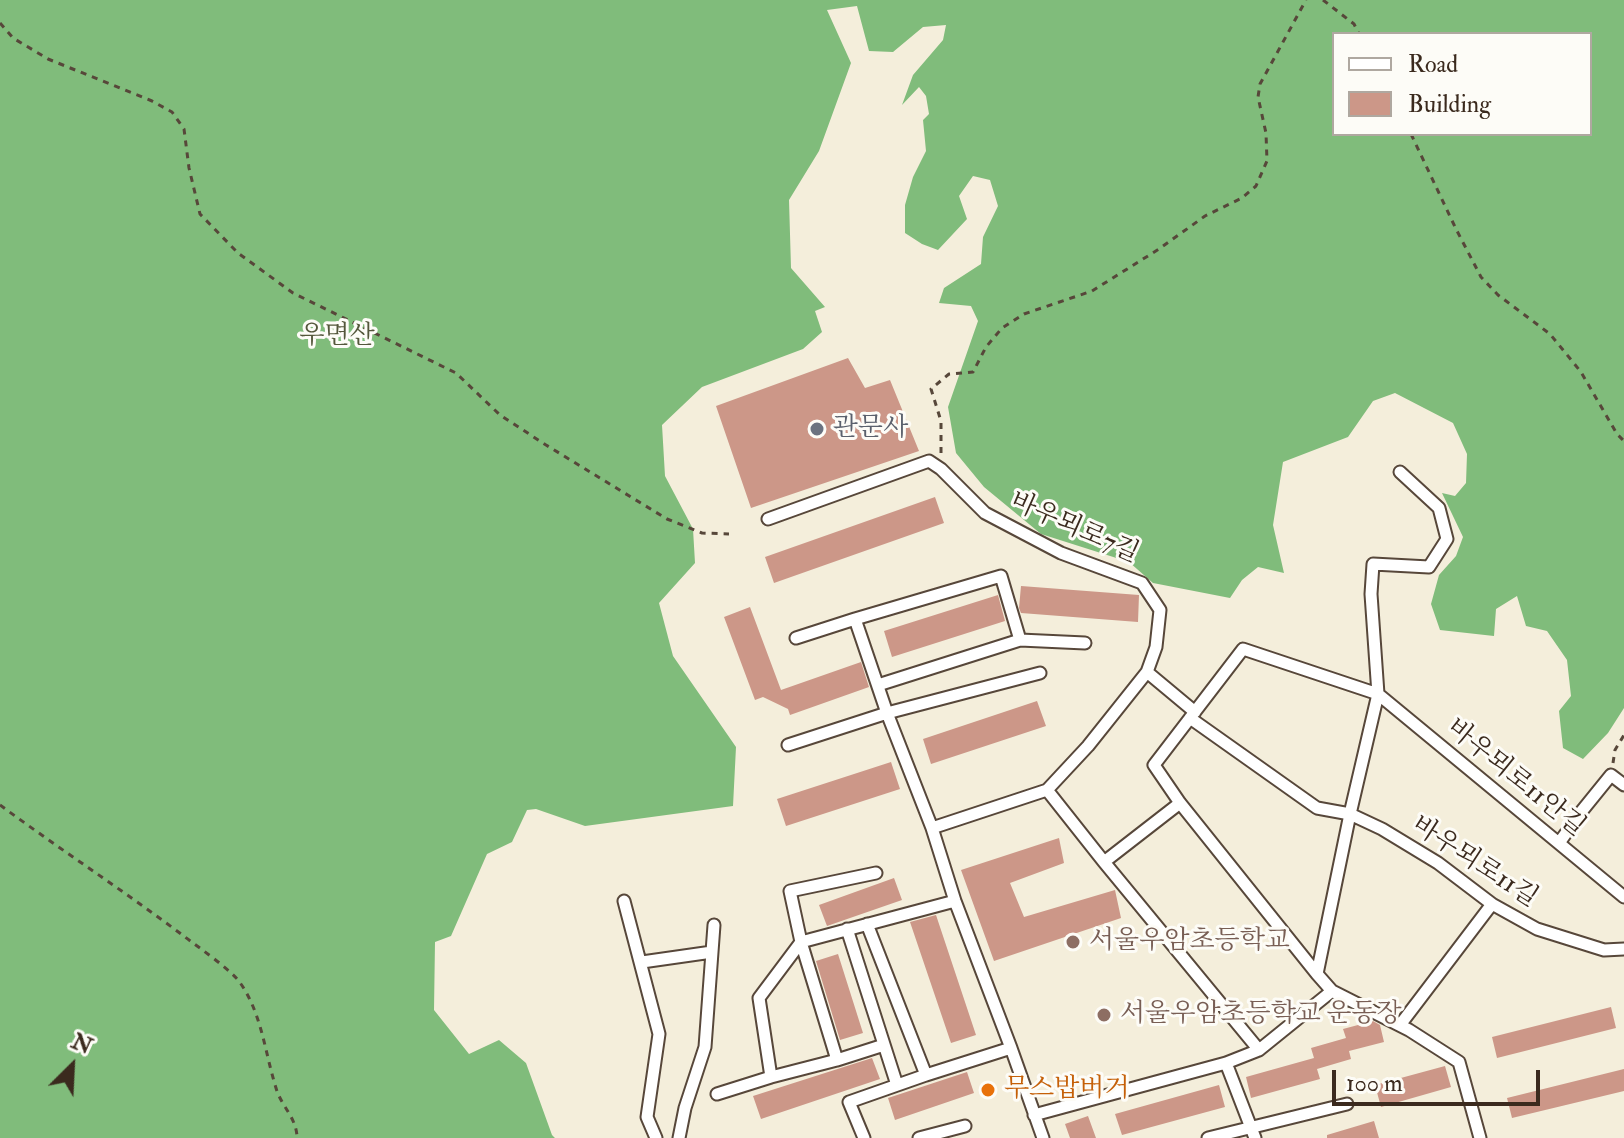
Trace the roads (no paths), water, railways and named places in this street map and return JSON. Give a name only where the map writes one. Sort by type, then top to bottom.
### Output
[{"type":"street","name":"바우뫼로7길","points":[[768,519],[929,461],[985,513],[1061,553],[1142,583],[1160,610],[1156,647],[1147,672],[1088,746],[1047,790],[932,828]]},
{"type":"street","points":[[1317,974],[1378,694],[1371,594],[1373,564],[1429,567],[1447,539],[1439,508],[1400,472]]},
{"type":"street","points":[[796,638],[1001,576],[1020,640]]},
{"type":"street","points":[[855,619],[1043,1138]]},
{"type":"street","points":[[878,685],[1020,640],[1085,643]]},
{"type":"street","name":"바우뫼로11안길","points":[[1193,715],[1243,649],[1378,694],[1624,897]]},
{"type":"street","name":"바우뫼로11길","points":[[1147,672],[1193,715],[1317,808],[1350,814],[1382,829],[1438,863],[1492,904],[1537,929],[1604,950],[1624,949]]},
{"type":"street","points":[[788,745],[887,713],[1040,673]]},
{"type":"street","points":[[1193,715],[1154,765],[1180,803],[1332,991],[1400,1025],[1459,1062],[1480,1138]]},
{"type":"street","points":[[1559,843],[1611,775],[1624,785]]},
{"type":"street","points":[[1047,790],[1259,1050]]},
{"type":"street","points":[[1104,862],[1180,803]]},
{"type":"street","points":[[837,1060],[801,942],[790,891],[876,873]]},
{"type":"street","points":[[624,901],[659,1034],[647,1117],[656,1138]]},
{"type":"street","points":[[771,1077],[759,998],[801,942],[955,901]]},
{"type":"street","points":[[1400,1025],[1492,904]]},
{"type":"street","points":[[867,924],[926,1075]]},
{"type":"street","points":[[679,1138],[685,1108],[705,1047],[714,925]]},
{"type":"street","points":[[847,929],[897,1085]]},
{"type":"street","points":[[642,962],[712,952]]},
{"type":"street","points":[[1034,1115],[1226,1063],[1259,1050],[1332,991]]},
{"type":"street","points":[[717,1094],[884,1045]]},
{"type":"street","points":[[864,1138],[849,1102],[1011,1048]]},
{"type":"street","points":[[1226,1063],[1253,1133]]},
{"type":"street","points":[[1208,1138],[1253,1133],[1347,1104]]},
{"type":"street","points":[[919,1138],[965,1126]]},
{"type":"place","name":"관문사","points":[[817,429]]},
{"type":"place","name":"서울우암초등학교","points":[[1073,942]]},
{"type":"place","name":"서울우암초등학교 운동장","points":[[1104,1015]]},
{"type":"place","name":"무스밥버거","points":[[988,1090]]},
{"type":"park label","name":"우면산","points":[[337,337]]}]
